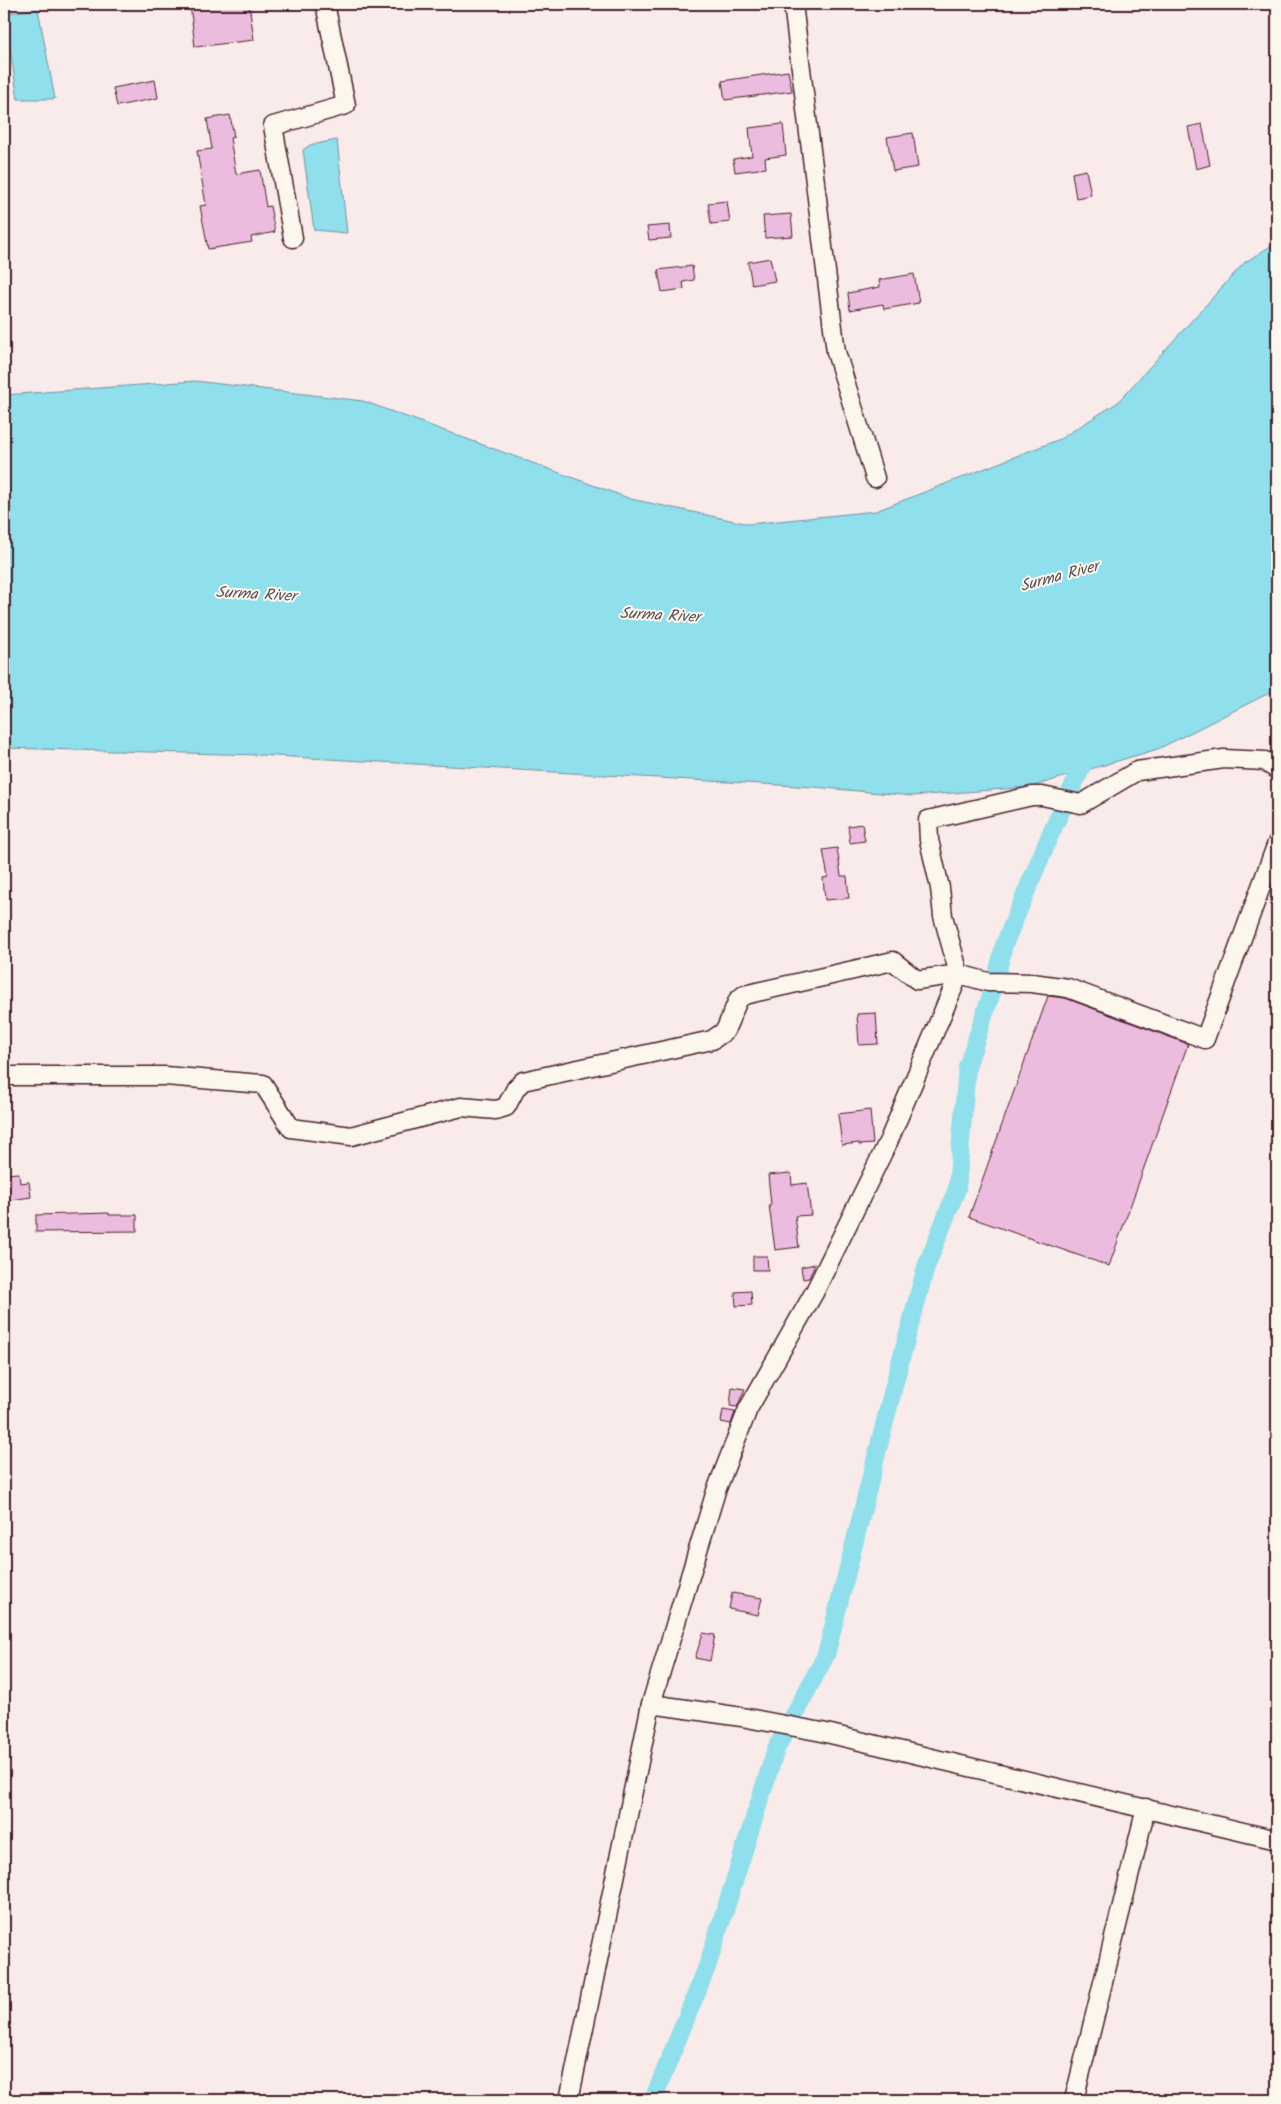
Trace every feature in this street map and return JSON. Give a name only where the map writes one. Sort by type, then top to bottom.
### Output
[{"type":"street","points":[[293,238],[273,126],[346,105],[325,4]]},
{"type":"street","points":[[793,4],[836,352],[875,478]]},
{"type":"street","points":[[569,2100],[651,1704],[716,1491],[748,1409],[815,1291],[889,1140],[959,974],[943,916],[940,888],[929,840],[928,820],[1042,796],[1081,804],[1137,771],[1224,759],[1265,761],[1277,770]]},
{"type":"street","points":[[4,1076],[165,1076],[263,1084],[291,1128],[351,1136],[461,1107],[496,1110],[506,1108],[516,1088],[523,1081],[712,1040],[725,1031],[738,1000],[744,995],[893,961],[917,980],[959,974],[988,982],[1032,983],[1068,988],[1205,1039],[1277,843]]},
{"type":"street","points":[[651,1704],[742,1716],[822,1732],[1277,1840]]},
{"type":"street","points":[[1074,2100],[1146,1808]]},
{"type":"water","points":[[38,9],[55,99],[18,99],[10,49],[8,13]]},
{"type":"water","points":[[337,140],[347,233],[314,230],[303,150],[310,145]]},
{"type":"water","name":"Surma River","points":[[1277,242],[1277,689],[1158,749],[1030,787],[913,796],[814,787],[258,755],[4,748],[4,395],[195,381],[363,401],[631,499],[749,524],[876,511],[1060,439],[1117,403],[1244,263]]},
{"type":"building","points":[[190,4],[249,4],[254,40],[195,47]]},
{"type":"building","points":[[788,71],[792,91],[725,100],[722,81]]},
{"type":"building","points":[[155,80],[158,98],[117,106],[113,88]]},
{"type":"building","points":[[230,115],[234,137],[230,138],[236,174],[260,170],[266,207],[270,206],[275,232],[251,237],[252,242],[208,249],[200,206],[206,205],[197,151],[212,149],[207,119]]},
{"type":"building","points":[[783,124],[786,155],[765,158],[766,168],[735,172],[733,159],[752,156],[749,128]]},
{"type":"building","points":[[1202,124],[1210,165],[1196,169],[1188,127]]},
{"type":"building","points":[[913,133],[918,167],[893,171],[887,137]]},
{"type":"building","points":[[1086,170],[1091,195],[1076,198],[1072,173]]},
{"type":"building","points":[[727,201],[730,222],[711,224],[708,203]]},
{"type":"building","points":[[791,214],[793,236],[765,238],[763,216]]},
{"type":"building","points":[[670,225],[671,238],[649,240],[647,227]]},
{"type":"building","points":[[770,258],[775,281],[752,285],[748,262]]},
{"type":"building","points":[[692,266],[694,280],[683,282],[684,289],[662,292],[658,270]]},
{"type":"building","points":[[914,274],[919,303],[884,309],[883,304],[850,310],[848,293],[880,287],[879,280]]},
{"type":"building","points":[[862,824],[865,841],[850,843],[848,826]]},
{"type":"building","points":[[837,848],[841,876],[847,876],[849,898],[825,900],[823,878],[828,877],[823,850]]},
{"type":"building","points":[[1048,996],[1065,998],[1188,1044],[1109,1266],[969,1217]]},
{"type":"building","points":[[876,1013],[878,1044],[859,1045],[857,1014]]},
{"type":"building","points":[[870,1110],[873,1144],[842,1145],[838,1114]]},
{"type":"building","points":[[19,1173],[20,1183],[29,1182],[31,1197],[4,1201],[4,1174]]},
{"type":"building","points":[[791,1173],[792,1185],[807,1183],[811,1215],[795,1216],[799,1247],[775,1250],[769,1205],[771,1205],[768,1175]]},
{"type":"building","points":[[109,1213],[109,1215],[137,1215],[137,1231],[36,1232],[36,1215]]},
{"type":"building","points":[[753,1256],[767,1256],[768,1270],[753,1270]]},
{"type":"building","points":[[815,1264],[809,1278],[803,1279],[801,1267]]},
{"type":"building","points":[[751,1291],[752,1305],[736,1306],[735,1292]]},
{"type":"building","points":[[732,1387],[745,1389],[737,1407],[730,1406]]},
{"type":"building","points":[[723,1410],[735,1412],[731,1424],[721,1422]]},
{"type":"building","points":[[732,1593],[762,1598],[758,1615],[729,1609]]},
{"type":"building","points":[[703,1633],[715,1635],[710,1661],[695,1658]]},
{"type":"waterway","points":[[653,2100],[707,1967],[776,1749],[826,1655],[926,1267],[957,1189],[967,1067],[995,983],[1004,945],[1050,835],[1089,752]]}]
